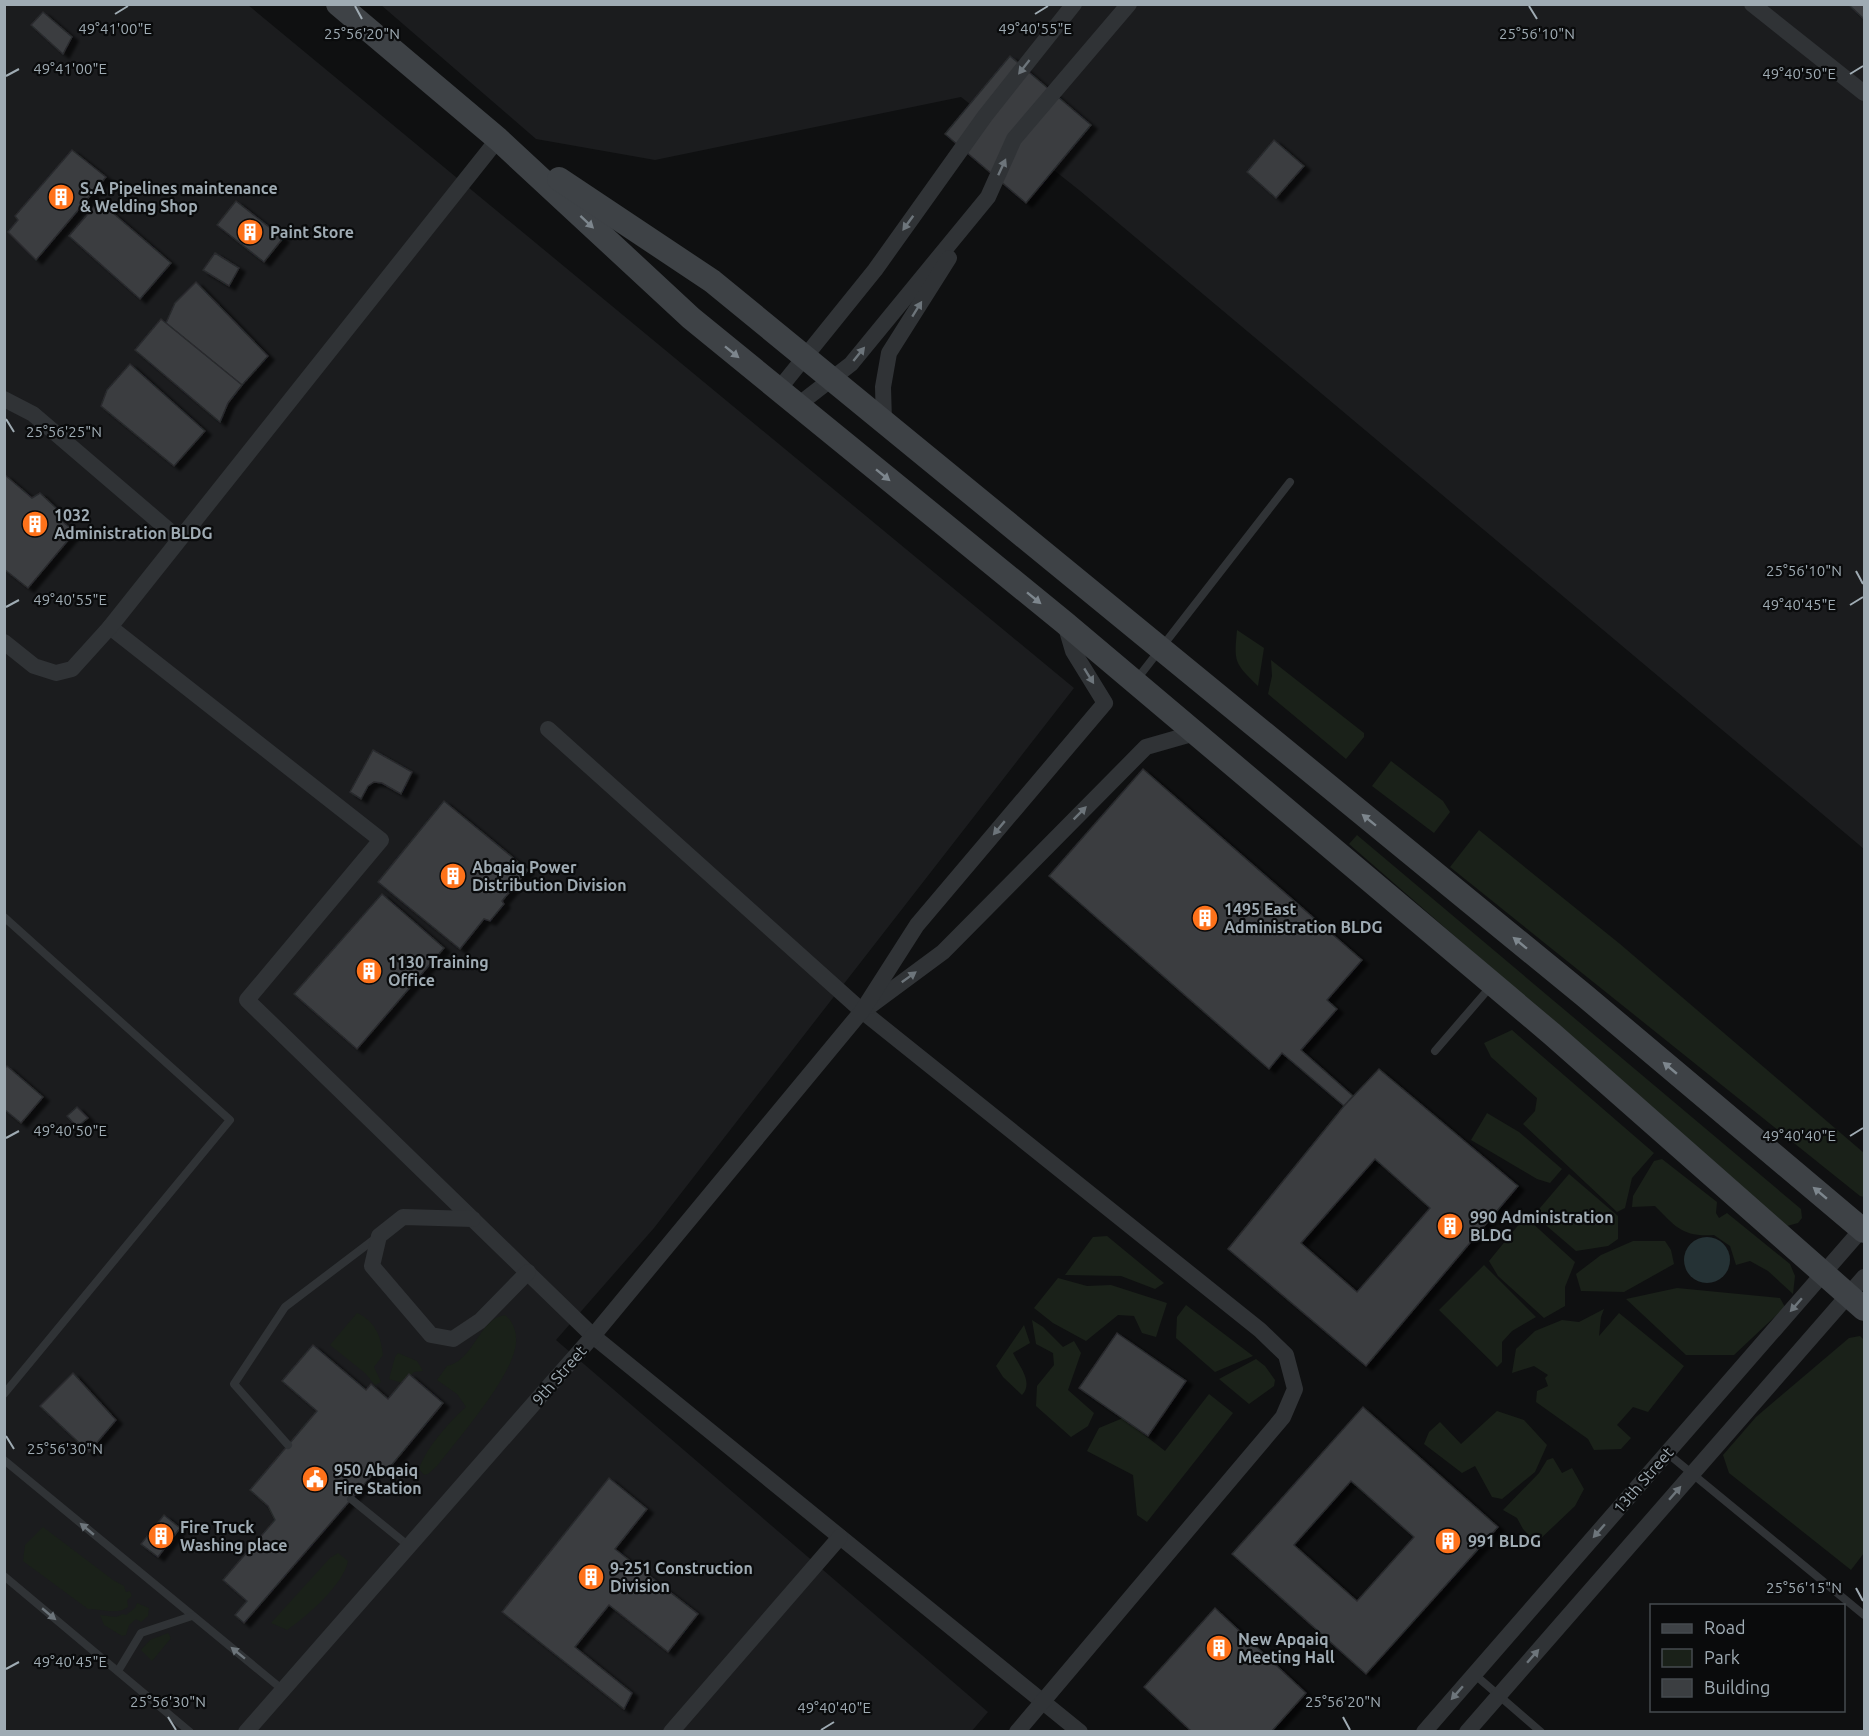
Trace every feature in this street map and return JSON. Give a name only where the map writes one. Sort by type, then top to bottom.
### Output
[{"type":"street","points":[[338,4],[498,139],[691,318],[1135,682],[1552,1034],[1857,1302]]},
{"type":"street","points":[[779,389],[875,270],[985,116],[1074,4]]},
{"type":"street","points":[[884,422],[883,387],[889,353],[988,197],[1014,139],[1129,4]]},
{"type":"street","points":[[1752,4],[1864,93]]},
{"type":"street","points":[[498,139],[712,281],[1585,996],[1863,1230]]},
{"type":"street","points":[[4,642],[34,666],[56,673],[72,669],[110,627],[498,139]]},
{"type":"street","points":[[798,405],[851,364],[988,197]]},
{"type":"street","points":[[4,399],[33,414],[179,539]]},
{"type":"street","points":[[862,1011],[917,925],[1105,703],[1073,651],[1065,624]]},
{"type":"street","points":[[110,627],[381,840],[247,1000],[593,1336],[1080,1731]]},
{"type":"street","points":[[548,729],[862,1011],[1260,1330],[1286,1355],[1295,1389],[1283,1417],[1017,1731]]},
{"type":"street","points":[[862,1011],[943,952],[1146,747],[1195,733]]},
{"type":"street","name":"9th Street","points":[[254,1729],[283,1690],[593,1336],[862,1011]]},
{"type":"street","points":[[473,1219],[403,1217],[379,1236],[372,1266],[432,1335],[453,1339],[480,1321],[528,1272]]},
{"type":"street","name":"13th Street","points":[[1424,1731],[1863,1230]]},
{"type":"street","name":"13th Street","points":[[1467,1731],[1693,1473],[1857,1302],[1864,1277]]},
{"type":"street","points":[[671,1731],[840,1537]]},
{"type":"lane","points":[[1135,682],[1290,482]]},
{"type":"lane","points":[[4,917],[230,1120],[4,1394]]},
{"type":"lane","points":[[1436,1051],[1492,985]]},
{"type":"lane","points":[[288,1445],[234,1384],[285,1307],[379,1236]]},
{"type":"lane","points":[[1667,1453],[1864,1615]]},
{"type":"lane","points":[[4,1460],[283,1690]]},
{"type":"lane","points":[[351,1500],[410,1546]]},
{"type":"lane","points":[[4,1576],[190,1731]]},
{"type":"lane","points":[[118,1671],[141,1633],[192,1616]]},
{"type":"lane","points":[[1474,1674],[1541,1731]]},
{"type":"shaded area","points":[[5,5],[248,5],[1074,688],[654,1228],[556,1340],[988,1712],[971,1732],[5,1732]]},
{"type":"shaded area","points":[[381,5],[1864,5],[1864,849],[1079,190],[961,97],[655,160],[536,139]]},
{"type":"shaded area","points":[[1707,1237],[1723,1244],[1730,1260],[1723,1276],[1707,1283],[1691,1276],[1684,1260],[1691,1244]]},
{"type":"green space","points":[[1237,630],[1264,648],[1258,686],[1237,661]]},
{"type":"green space","points":[[1271,660],[1364,733],[1364,737],[1346,759],[1268,694],[1272,676]]},
{"type":"green space","points":[[1391,761],[1443,801],[1450,812],[1434,833],[1372,786]]},
{"type":"green space","points":[[1479,830],[1620,944],[1864,1153],[1864,1197],[1450,867]]},
{"type":"green space","points":[[1357,835],[1801,1209],[1802,1218],[1798,1223],[1787,1226],[1349,844]]},
{"type":"green space","points":[[1512,1030],[1654,1153],[1632,1178],[1625,1208],[1617,1212],[1523,1124],[1535,1111],[1537,1098],[1491,1057],[1484,1043]]},
{"type":"green space","points":[[1487,1113],[1519,1132],[1562,1169],[1550,1183],[1537,1179],[1471,1140]]},
{"type":"green space","points":[[1662,1159],[1717,1202],[1716,1213],[1719,1218],[1727,1213],[1790,1264],[1795,1276],[1793,1294],[1768,1271],[1750,1261],[1736,1265],[1730,1246],[1714,1235],[1694,1234],[1680,1229],[1655,1206],[1632,1207],[1633,1196],[1654,1161]]},
{"type":"green space","points":[[1569,1174],[1618,1216],[1618,1239],[1608,1246],[1576,1251],[1534,1215]]},
{"type":"green space","points":[[1530,1221],[1575,1262],[1565,1287],[1565,1306],[1544,1318],[1498,1276],[1489,1261],[1520,1223]]},
{"type":"green space","points":[[1107,1236],[1164,1283],[1155,1289],[1121,1276],[1065,1275],[1093,1237]]},
{"type":"green space","points":[[1633,1241],[1665,1241],[1671,1250],[1674,1264],[1624,1292],[1581,1291],[1576,1274],[1601,1255]]},
{"type":"green space","points":[[1484,1265],[1536,1317],[1512,1331],[1502,1342],[1502,1362],[1497,1367],[1439,1310]]},
{"type":"green space","points":[[1058,1278],[1087,1286],[1111,1285],[1167,1303],[1156,1337],[1142,1333],[1134,1316],[1118,1315],[1086,1341],[1053,1323],[1034,1308]]},
{"type":"green space","points":[[1677,1288],[1780,1298],[1785,1307],[1734,1355],[1686,1355],[1626,1299]]},
{"type":"green space","points":[[1186,1305],[1253,1356],[1215,1372],[1176,1338],[1177,1317]]},
{"type":"green space","points":[[1604,1309],[1599,1336],[1619,1313],[1684,1366],[1648,1412],[1633,1407],[1617,1425],[1631,1438],[1621,1449],[1594,1450],[1588,1439],[1536,1402],[1537,1391],[1548,1386],[1545,1378],[1548,1375],[1534,1366],[1512,1373],[1516,1349],[1535,1331],[1562,1320],[1579,1322]]},
{"type":"green space","points":[[357,1313],[373,1325],[381,1342],[383,1355],[374,1367],[381,1382],[375,1385],[365,1373],[330,1345]]},
{"type":"green space","points":[[505,1315],[511,1322],[516,1335],[511,1362],[493,1393],[470,1425],[437,1466],[424,1475],[419,1469],[432,1444],[466,1407],[457,1394],[437,1380],[447,1366],[464,1356],[488,1324]]},
{"type":"green space","points":[[1032,1320],[1043,1327],[1063,1347],[1074,1341],[1081,1353],[1068,1390],[1094,1413],[1088,1426],[1071,1437],[1036,1406],[1037,1386],[1054,1365],[1053,1353],[1036,1344]]},
{"type":"green space","points":[[1024,1325],[1030,1343],[1013,1353],[1026,1379],[1022,1395],[1003,1377],[996,1366]]},
{"type":"green space","points":[[1860,1336],[1864,1340],[1864,1553],[1851,1570],[1729,1473],[1723,1455],[1756,1417],[1849,1338]]},
{"type":"green space","points":[[398,1353],[417,1361],[423,1371],[414,1372],[403,1383],[389,1379]]},
{"type":"green space","points":[[1256,1359],[1265,1366],[1275,1380],[1274,1386],[1249,1404],[1219,1379]]},
{"type":"green space","points":[[1209,1394],[1233,1413],[1147,1522],[1137,1515],[1133,1475],[1087,1451],[1099,1428],[1123,1418],[1165,1451]]},
{"type":"green space","points":[[1497,1411],[1524,1420],[1547,1445],[1535,1472],[1502,1499],[1492,1497],[1475,1466],[1462,1473],[1424,1444],[1429,1432],[1440,1422],[1461,1444]]},
{"type":"green space","points":[[1553,1458],[1562,1473],[1572,1468],[1584,1489],[1575,1506],[1536,1543],[1523,1529],[1517,1518],[1503,1510],[1539,1473],[1547,1460]]},
{"type":"green space","points":[[43,1527],[124,1586],[126,1592],[130,1591],[132,1596],[127,1600],[128,1607],[119,1611],[88,1609],[23,1561],[25,1545]]},
{"type":"green space","points":[[338,1553],[348,1561],[332,1590],[287,1630],[271,1623],[330,1558]]},
{"type":"green space","points":[[137,1603],[149,1608],[148,1616],[141,1622],[136,1619],[129,1625],[126,1635],[122,1636],[104,1625],[100,1615],[116,1617],[126,1615],[135,1608]]},
{"type":"green space","points":[[168,1633],[171,1638],[152,1661],[141,1650],[150,1640]]},
{"type":"building","points":[[1848,4],[1864,4],[1864,19]]},
{"type":"building","points":[[43,12],[72,37],[63,54],[31,25]]},
{"type":"building","points":[[1010,56],[1091,125],[1026,203],[945,134]]},
{"type":"building","points":[[1274,140],[1304,166],[1276,198],[1247,172]]},
{"type":"building","name":"S.A Pipelines maintenance & Welding Shop","points":[[72,150],[106,177],[36,260],[8,232],[18,220],[15,216]]},
{"type":"building","points":[[99,201],[171,263],[140,299],[69,236]]},
{"type":"building","name":"Paint Store","points":[[236,201],[283,238],[264,262],[217,225]]},
{"type":"building","points":[[215,253],[239,268],[229,286],[203,270]]},
{"type":"building","points":[[196,282],[268,356],[242,385],[166,323],[175,303]]},
{"type":"building","points":[[161,319],[242,385],[228,403],[220,422],[135,350]]},
{"type":"building","points":[[130,364],[205,431],[174,466],[101,406],[107,390]]},
{"type":"building","name":"1032 Administration BLDG","points":[[5,475],[32,498],[40,493],[56,508],[56,516],[75,532],[28,588],[4,569]]},
{"type":"building","points":[[373,750],[412,772],[401,794],[382,783],[374,782],[368,786],[361,799],[350,792]]},
{"type":"building","name":"1495 East Administration BLDG","points":[[1143,769],[1362,960],[1327,1000],[1337,1009],[1301,1050],[1353,1096],[1344,1106],[1282,1053],[1269,1069],[1049,876]]},
{"type":"building","name":"Abqaiq Power Distribution Division","points":[[444,801],[528,870],[502,901],[504,904],[490,921],[484,919],[460,949],[378,882]]},
{"type":"building","name":"1130 Training Office","points":[[382,894],[444,948],[357,1049],[294,994]]},
{"type":"building","points":[[7,1066],[43,1097],[21,1123],[4,1109],[4,1069]]},
{"type":"building","name":"990 Administration BLDG","points":[[1379,1069],[1518,1186],[1366,1366],[1228,1249],[1344,1106]],"holes":[[[1375,1159],[1430,1208],[1357,1292],[1301,1243]]]},
{"type":"building","points":[[77,1107],[88,1118],[77,1127],[67,1116]]},
{"type":"building","points":[[1117,1333],[1186,1381],[1148,1436],[1079,1388]]},
{"type":"building","name":"950 Abqaiq Fire Station","points":[[313,1345],[366,1390],[371,1384],[388,1399],[409,1374],[443,1403],[390,1467],[380,1466],[244,1623],[235,1615],[247,1601],[223,1580],[275,1520],[268,1506],[250,1490],[317,1411],[282,1381]]},
{"type":"building","points":[[73,1373],[116,1420],[89,1452],[40,1406]]},
{"type":"building","name":"991 BLDG","points":[[1363,1407],[1498,1527],[1366,1674],[1232,1554]],"holes":[[[1351,1481],[1414,1537],[1357,1601],[1294,1545]]]},
{"type":"building","name":"9-251 Construction Division","points":[[609,1478],[647,1509],[615,1549],[698,1614],[668,1652],[609,1605],[575,1647],[632,1693],[624,1709],[502,1612]]},
{"type":"building","name":"Fire Truck Washing place","points":[[164,1515],[180,1528],[158,1557],[141,1544]]},
{"type":"building","name":"New Apqaiq Meeting Hall","points":[[1215,1608],[1306,1693],[1271,1732],[1192,1732],[1144,1687]]},
{"type":"place","name":"S.A Pipelines maintenance & Welding Shop","points":[[61,197]]},
{"type":"place","name":"Paint Store","points":[[250,232]]},
{"type":"place","name":"1032 Administration BLDG","points":[[35,524]]},
{"type":"place","name":"Abqaiq Power Distribution Division","points":[[453,876]]},
{"type":"place","name":"1495 East Administration BLDG","points":[[1205,918]]},
{"type":"place","name":"1130 Training Office","points":[[369,971]]},
{"type":"place","name":"990 Administration BLDG","points":[[1450,1226]]},
{"type":"place","name":"950 Abqaiq Fire Station","points":[[315,1479]]},
{"type":"place","name":"Fire Truck Washing place","points":[[161,1536]]},
{"type":"place","name":"991 BLDG","points":[[1448,1541]]},
{"type":"place","name":"9-251 Construction Division","points":[[591,1577]]},
{"type":"place","name":"New Apqaiq Meeting Hall","points":[[1219,1648]]}]
